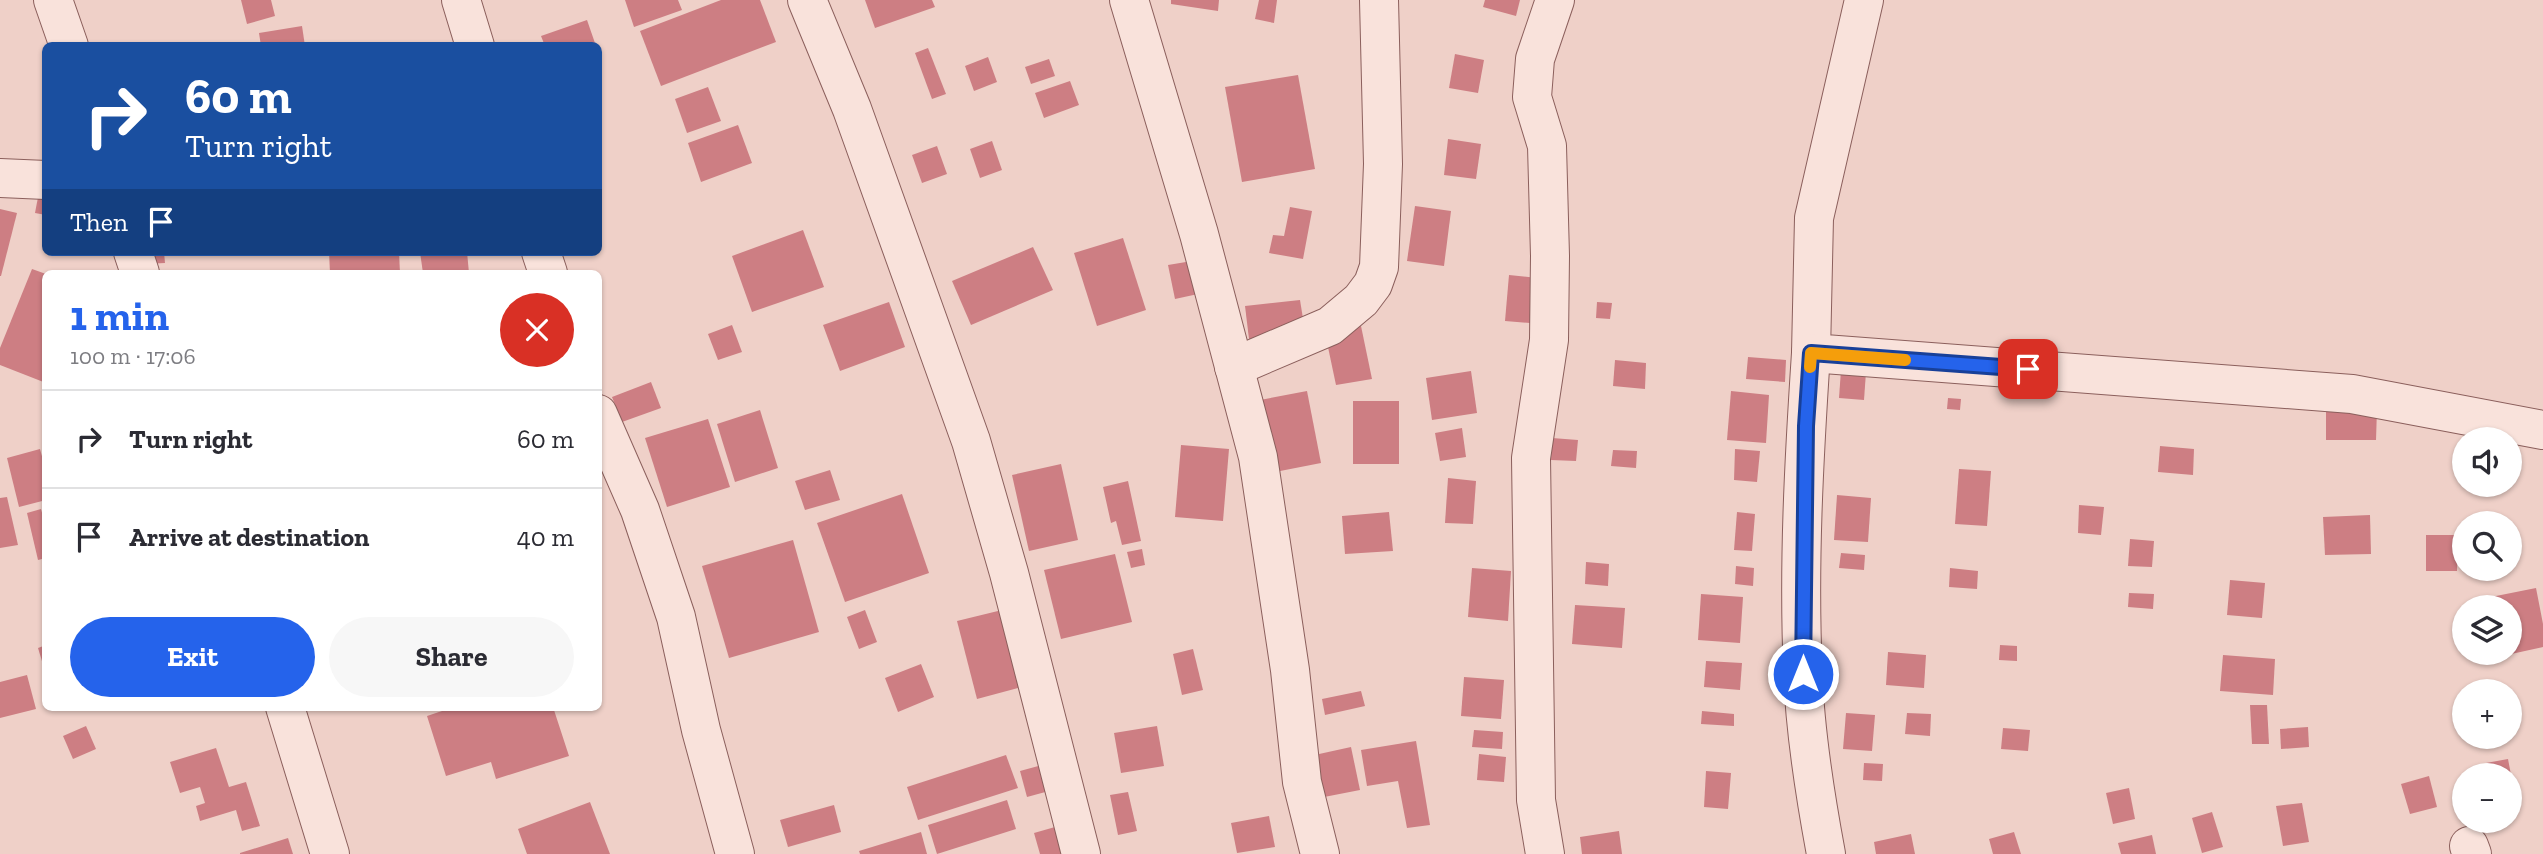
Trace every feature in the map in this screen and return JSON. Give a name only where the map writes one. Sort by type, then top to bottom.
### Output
[{"type":"street","points":[[53,0],[68,42]]},
{"type":"street","points":[[461,0],[474,42]]},
{"type":"street","points":[[807,0],[852,109],[971,441],[1010,573],[1081,854]]},
{"type":"street","points":[[1129,0],[1199,234],[1258,457],[1290,670],[1302,782],[1320,854]]},
{"type":"street","points":[[1234,367],[1330,326],[1361,300],[1373,284],[1379,267],[1383,164],[1379,0]]},
{"type":"street","points":[[1545,854],[1536,800],[1531,458],[1549,340],[1550,256],[1547,146],[1532,97],[1535,59],[1555,0]]},
{"type":"street","points":[[1826,854],[1814,787],[1803,674],[1806,426],[1811,353],[1814,218],[1864,0]]},
{"type":"street","points":[[0,178],[42,180]]},
{"type":"street","points":[[1811,353],[2353,394],[2543,429]]},
{"type":"street","points":[[602,423],[640,510],[676,617],[701,730],[735,854]]},
{"type":"street","points":[[286,711],[330,854]]},
{"type":"building","points":[[241,0],[271,0],[275,16],[247,24]]},
{"type":"building","points":[[625,0],[678,0],[682,10],[634,27]]},
{"type":"building","points":[[721,0],[760,0],[776,42],[661,86],[640,31]]},
{"type":"building","points":[[865,0],[932,0],[935,7],[875,28]]},
{"type":"building","points":[[1171,0],[1219,0],[1218,11],[1171,4]]},
{"type":"building","points":[[1259,0],[1277,0],[1274,23],[1255,19]]},
{"type":"building","points":[[1485,0],[1520,0],[1516,16],[1483,7]]},
{"type":"building","points":[[587,20],[595,42],[543,42],[541,36]]},
{"type":"building","points":[[302,26],[304,42],[260,42],[259,33]]},
{"type":"building","points":[[928,48],[946,94],[932,99],[915,53]]},
{"type":"building","points":[[1455,54],[1484,60],[1478,93],[1449,88]]},
{"type":"building","points":[[988,57],[997,82],[974,91],[965,66]]},
{"type":"building","points":[[1049,59],[1055,76],[1031,84],[1025,67]]},
{"type":"building","points":[[1298,75],[1315,169],[1242,182],[1225,87]]},
{"type":"building","points":[[1070,81],[1079,105],[1044,118],[1035,93]]},
{"type":"building","points":[[708,87],[721,121],[687,133],[675,99]]},
{"type":"building","points":[[738,125],[752,163],[701,182],[688,143]]},
{"type":"building","points":[[1448,139],[1481,144],[1476,179],[1444,175]]},
{"type":"building","points":[[992,141],[1002,170],[980,178],[970,149]]},
{"type":"building","points":[[937,146],[947,174],[922,183],[912,155]]},
{"type":"building","points":[[39,192],[42,193],[42,214],[35,213]]},
{"type":"building","points":[[1415,206],[1451,211],[1444,266],[1407,261]]},
{"type":"building","points":[[1290,207],[1312,211],[1303,259],[1269,253],[1273,235],[1284,236]]},
{"type":"building","points":[[0,209],[17,213],[1,276],[0,276]]},
{"type":"building","points":[[803,230],[824,287],[752,312],[732,256]]},
{"type":"building","points":[[1123,238],[1146,310],[1097,326],[1074,253]]},
{"type":"building","points":[[1033,247],[1053,290],[971,325],[952,281]]},
{"type":"building","points":[[144,256],[164,256],[165,263],[145,264]]},
{"type":"building","points":[[329,256],[399,256],[400,270],[330,270]]},
{"type":"building","points":[[421,256],[467,256],[469,270],[423,270]]},
{"type":"building","points":[[1192,261],[1198,294],[1175,299],[1168,265]]},
{"type":"building","points":[[32,269],[42,273],[42,381],[0,365],[0,348]]},
{"type":"building","points":[[1509,275],[1546,279],[1542,324],[1505,321]]},
{"type":"building","points":[[1300,300],[1305,331],[1249,339],[1245,306]]},
{"type":"building","points":[[889,302],[905,347],[840,371],[823,325]]},
{"type":"building","points":[[1597,302],[1612,303],[1610,319],[1596,318]]},
{"type":"building","points":[[732,325],[742,352],[718,360],[708,334]]},
{"type":"building","points":[[1361,326],[1372,379],[1336,385],[1325,333]]},
{"type":"building","points":[[1748,357],[1786,360],[1785,382],[1746,379]]},
{"type":"building","points":[[1615,360],[1646,363],[1645,389],[1613,386]]},
{"type":"building","points":[[1841,370],[1866,372],[1864,400],[1839,398]]},
{"type":"building","points":[[1471,371],[1477,413],[1432,420],[1426,378]]},
{"type":"building","points":[[651,382],[661,408],[622,422],[612,397]]},
{"type":"building","points":[[1307,391],[1321,463],[1275,472],[1260,400]]},
{"type":"building","points":[[1731,391],[1769,395],[1766,443],[1727,440]]},
{"type":"building","points":[[1948,398],[1961,399],[1960,410],[1947,409]]},
{"type":"building","points":[[1353,401],[1399,401],[1399,464],[1353,464]]},
{"type":"building","points":[[2326,407],[2377,408],[2376,440],[2326,440]]},
{"type":"building","points":[[760,410],[778,468],[735,482],[717,424]]},
{"type":"building","points":[[708,419],[730,487],[667,507],[645,438]]},
{"type":"building","points":[[1462,428],[1466,457],[1440,461],[1435,433]]},
{"type":"building","points":[[1552,438],[1578,440],[1576,461],[1551,460]]},
{"type":"building","points":[[1181,445],[1229,449],[1223,521],[1175,517]]},
{"type":"building","points":[[2160,446],[2194,449],[2193,475],[2158,472]]},
{"type":"building","points":[[40,449],[42,501],[19,507],[7,458]]},
{"type":"building","points":[[1735,449],[1760,451],[1757,482],[1734,480]]},
{"type":"building","points":[[1613,450],[1637,451],[1636,468],[1611,466]]},
{"type":"building","points":[[1061,464],[1078,540],[1029,551],[1012,475]]},
{"type":"building","points":[[1959,469],[1991,471],[1987,526],[1955,524]]},
{"type":"building","points":[[830,470],[840,500],[805,510],[795,481]]},
{"type":"building","points":[[1448,478],[1476,481],[1473,524],[1445,523]]},
{"type":"building","points":[[1128,481],[1141,541],[1122,545],[1116,521],[1111,523],[1103,487]]},
{"type":"building","points":[[902,494],[929,573],[845,602],[817,523]]},
{"type":"building","points":[[1837,495],[1871,498],[1868,542],[1834,540]]},
{"type":"building","points":[[7,497],[18,545],[0,548],[0,498]]},
{"type":"building","points":[[2079,505],[2104,507],[2101,535],[2078,533]]},
{"type":"building","points":[[41,509],[42,559],[38,560],[27,513]]},
{"type":"building","points":[[1389,512],[1393,551],[1345,554],[1342,516]]},
{"type":"building","points":[[1737,512],[1755,514],[1752,551],[1734,550]]},
{"type":"building","points":[[2370,515],[2371,554],[2325,555],[2323,517]]},
{"type":"building","points":[[2426,535],[2452,535],[2452,571],[2426,571]]},
{"type":"building","points":[[2130,539],[2154,541],[2152,567],[2128,566]]},
{"type":"building","points":[[793,540],[819,632],[729,658],[702,566]]},
{"type":"building","points":[[1142,549],[1145,565],[1131,568],[1127,552]]},
{"type":"building","points":[[1841,553],[1865,555],[1864,570],[1839,568]]},
{"type":"building","points":[[1115,554],[1132,622],[1061,639],[1044,570]]},
{"type":"building","points":[[1586,562],[1609,564],[1608,586],[1585,584]]},
{"type":"building","points":[[1736,566],[1754,568],[1753,586],[1735,584]]},
{"type":"building","points":[[1472,568],[1511,571],[1508,621],[1468,617]]},
{"type":"building","points":[[1950,568],[1978,571],[1977,589],[1949,587]]},
{"type":"building","points":[[2230,580],[2265,583],[2262,618],[2227,615]]},
{"type":"building","points":[[2536,588],[2543,624],[2543,647],[2522,652],[2522,595],[2501,595]]},
{"type":"building","points":[[2129,593],[2154,594],[2153,609],[2128,607]]},
{"type":"building","points":[[1701,594],[1743,597],[1740,643],[1698,640]]},
{"type":"building","points":[[1575,605],[1625,608],[1622,648],[1572,644]]},
{"type":"building","points":[[865,610],[877,642],[859,649],[847,617]]},
{"type":"building","points":[[1002,610],[1022,687],[977,699],[957,621]]},
{"type":"building","points":[[2000,645],[2017,646],[2017,661],[1999,660]]},
{"type":"building","points":[[1193,649],[1203,690],[1182,695],[1173,654]]},
{"type":"building","points":[[1888,652],[1926,655],[1924,688],[1886,685]]},
{"type":"building","points":[[2223,655],[2275,659],[2273,695],[2220,691]]},
{"type":"building","points":[[1706,661],[1742,663],[1740,690],[1704,687]]},
{"type":"building","points":[[921,664],[934,697],[898,712],[885,678]]},
{"type":"building","points":[[27,675],[36,709],[0,718],[0,682]]},
{"type":"building","points":[[1464,677],[1504,680],[1501,719],[1461,716]]},
{"type":"building","points":[[1361,691],[1365,706],[1325,715],[1322,699]]},
{"type":"building","points":[[2250,705],[2267,705],[2269,744],[2252,744]]},
{"type":"building","points":[[442,711],[554,711],[569,756],[496,779],[491,762],[446,776],[427,716]]},
{"type":"building","points":[[1702,711],[1734,714],[1734,726],[1701,724]]},
{"type":"building","points":[[1846,713],[1875,715],[1872,751],[1843,749]]},
{"type":"building","points":[[1907,713],[1931,714],[1930,736],[1905,734]]},
{"type":"building","points":[[86,726],[96,749],[73,759],[63,736]]},
{"type":"building","points":[[1157,726],[1164,766],[1121,773],[1114,733]]},
{"type":"building","points":[[2308,727],[2309,747],[2281,749],[2280,729]]},
{"type":"building","points":[[2003,728],[2030,730],[2028,751],[2001,749]]},
{"type":"building","points":[[1474,730],[1503,732],[1502,749],[1472,747]]},
{"type":"building","points":[[1416,741],[1430,825],[1407,828],[1398,781],[1367,786],[1361,750]]},
{"type":"building","points":[[1351,747],[1360,790],[1319,798],[1310,756]]},
{"type":"building","points":[[216,748],[229,787],[246,782],[260,826],[242,831],[236,810],[200,821],[196,806],[205,803],[200,787],[180,793],[170,762]]},
{"type":"building","points":[[1479,754],[1506,757],[1504,782],[1477,780]]},
{"type":"building","points":[[1006,755],[1018,788],[918,820],[907,787]]},
{"type":"building","points":[[2508,759],[2509,763],[2486,763]]},
{"type":"building","points":[[1864,763],[1883,764],[1882,781],[1863,780]]},
{"type":"building","points":[[1042,765],[1049,791],[1027,797],[1020,771]]},
{"type":"building","points":[[1706,771],[1731,773],[1728,809],[1704,807]]},
{"type":"building","points":[[2429,776],[2437,807],[2410,814],[2401,784]]},
{"type":"building","points":[[2129,788],[2135,819],[2113,824],[2106,793]]},
{"type":"building","points":[[1128,792],[1137,831],[1118,835],[1110,795]]},
{"type":"building","points":[[1007,800],[1016,829],[937,854],[928,825]]},
{"type":"building","points":[[590,802],[610,854],[527,854],[518,829]]},
{"type":"building","points":[[2302,803],[2309,842],[2283,846],[2276,806]]},
{"type":"building","points":[[834,805],[841,832],[788,847],[780,820]]},
{"type":"building","points":[[2212,812],[2223,847],[2202,853],[2192,818]]},
{"type":"building","points":[[1269,816],[1275,847],[1237,853],[1231,823]]},
{"type":"building","points":[[1062,825],[1070,854],[1040,854],[1034,833]]},
{"type":"building","points":[[1619,831],[1622,854],[1582,854],[1580,837]]},
{"type":"building","points":[[921,832],[927,854],[860,854],[859,851]]},
{"type":"building","points":[[2014,832],[2021,854],[1993,854],[1989,839]]},
{"type":"building","points":[[1911,834],[1915,854],[1876,854],[1874,842]]},
{"type":"building","points":[[2152,835],[2156,854],[2121,854],[2118,843]]},
{"type":"building","points":[[288,838],[293,854],[240,854],[240,853]]},
{"type":"slow traffic","points":[[1810,367],[1811,353],[1905,360]]},
{"type":"route","points":[[1803,674],[1802,561],[1811,353],[2028,369]]}]
